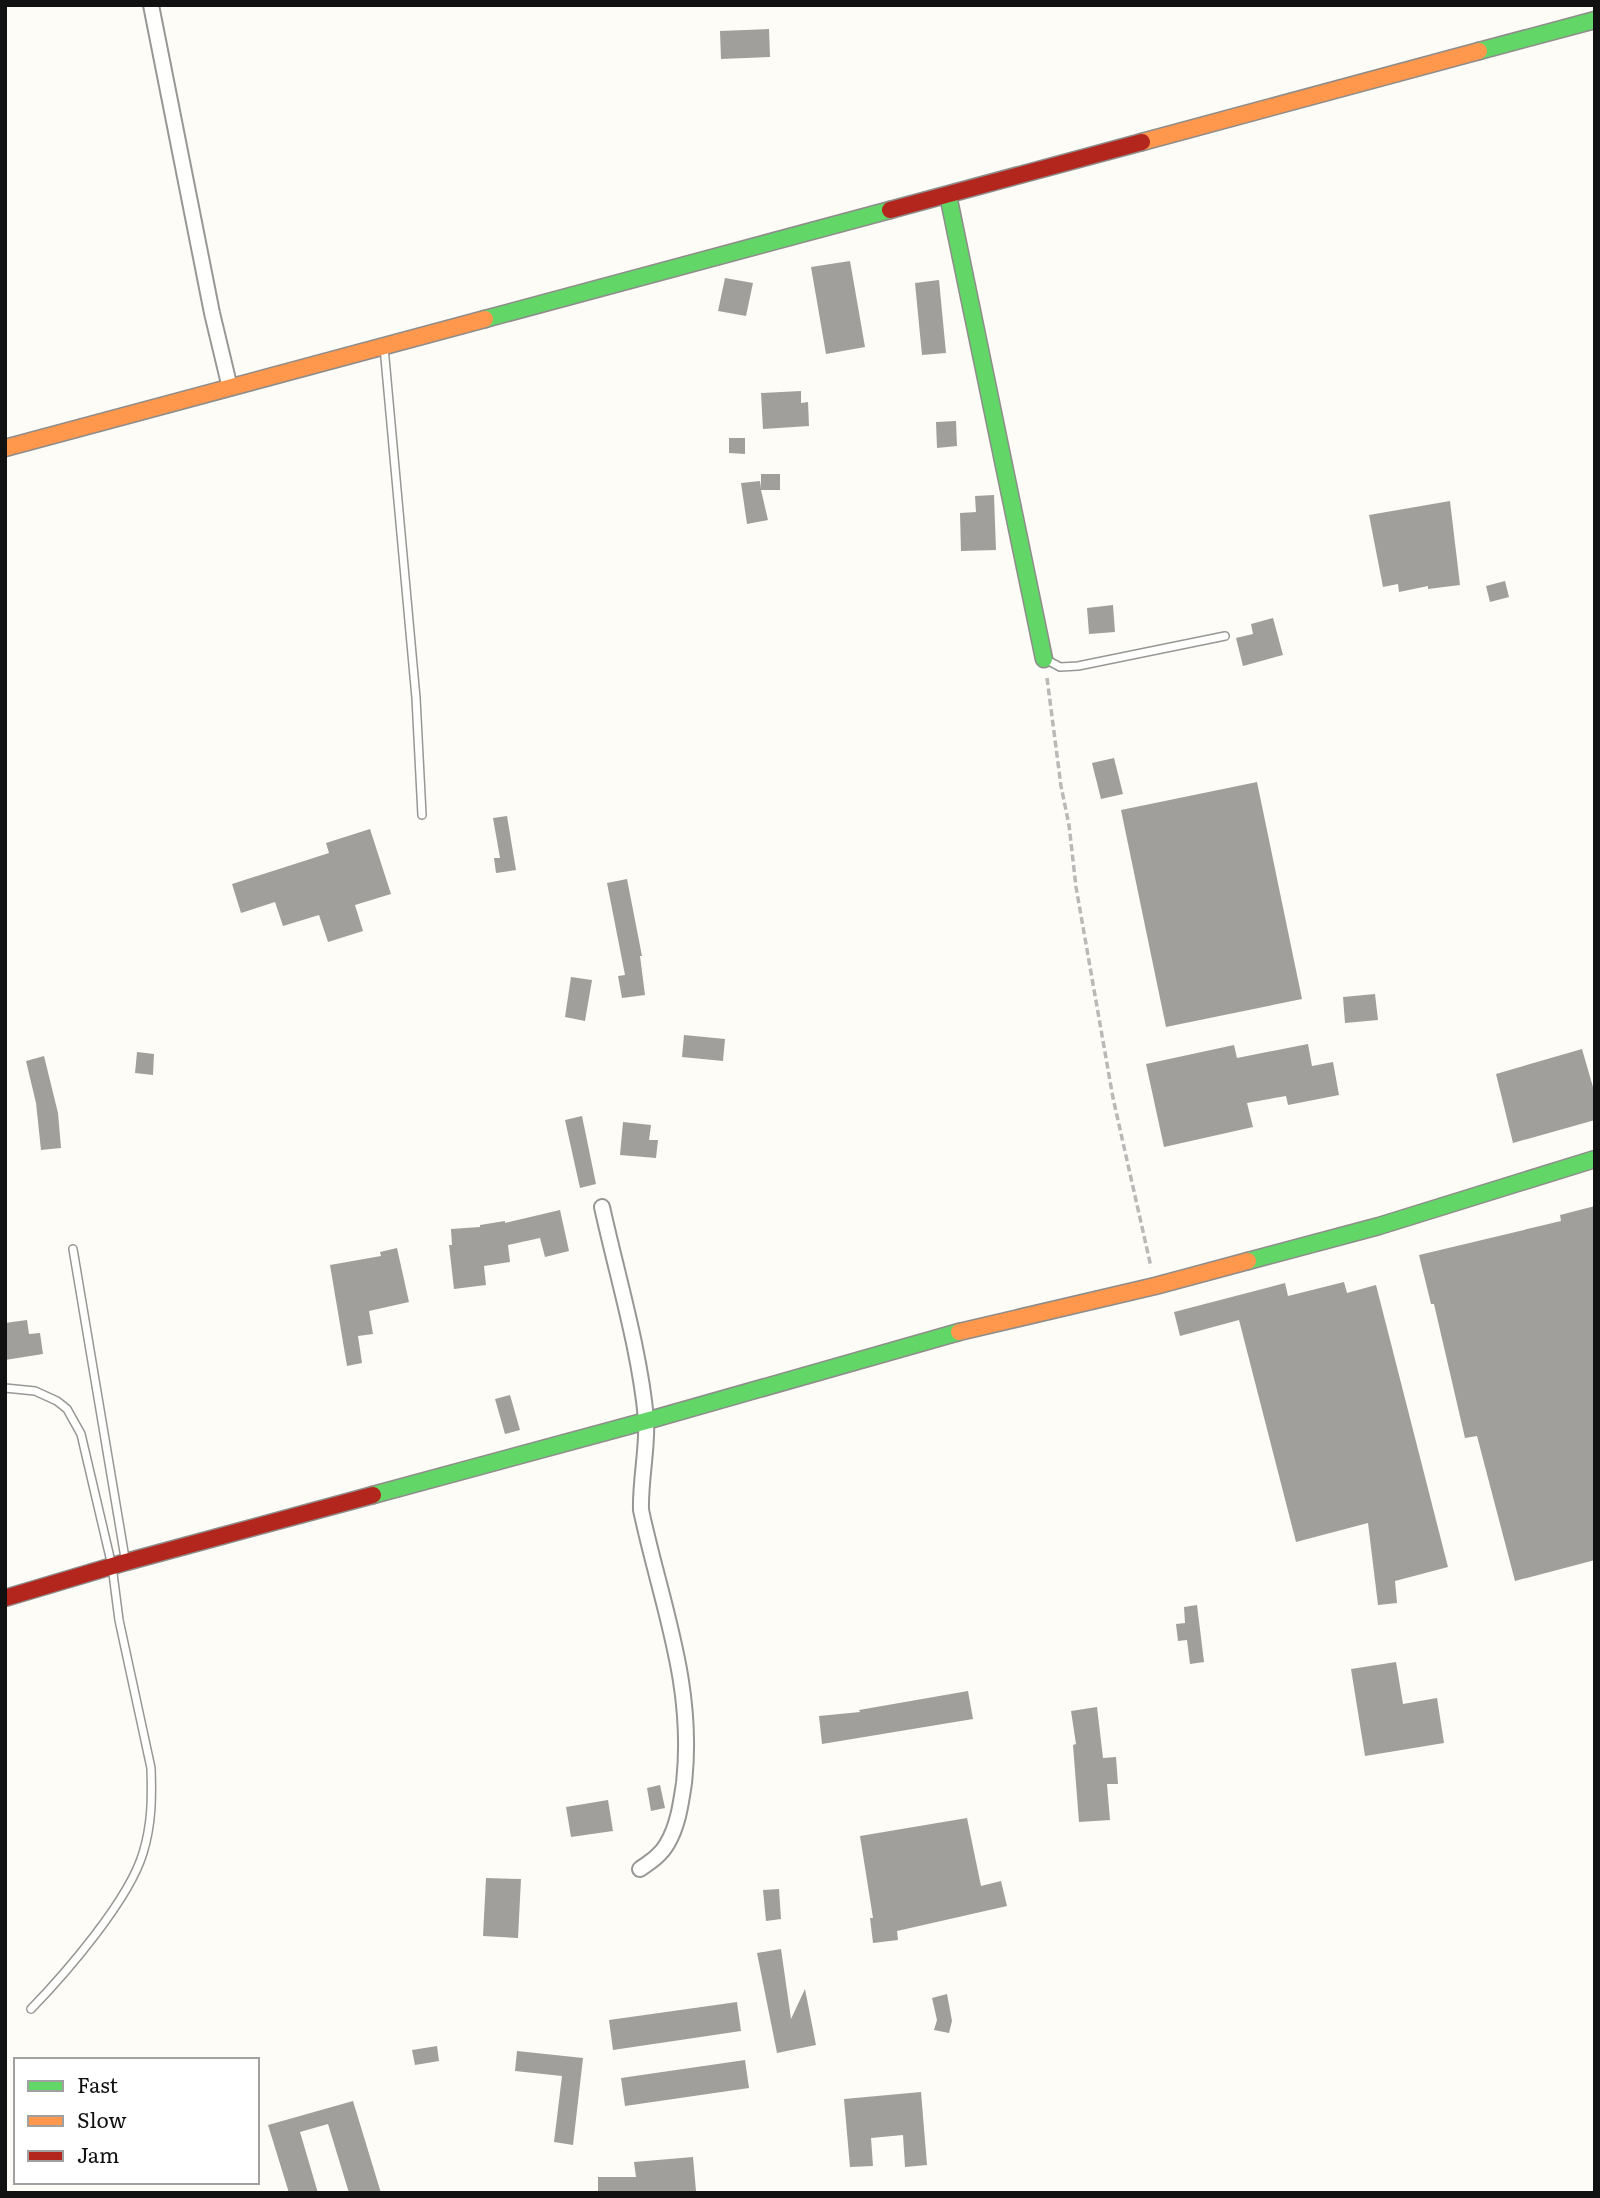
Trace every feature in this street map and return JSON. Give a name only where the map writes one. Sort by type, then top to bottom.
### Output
[{"type":"street","points":[[151,5],[212,313],[230,387]]},
{"type":"street","points":[[5,448],[1595,20]]},
{"type":"street","points":[[948,195],[1044,659]]},
{"type":"street","points":[[5,1598],[119,1564],[646,1421],[962,1331],[1155,1286],[1379,1226],[1595,1159]]},
{"type":"street","points":[[602,1208],[633,1345],[646,1421],[641,1510],[672,1626],[681,1673],[686,1751],[682,1800],[673,1833],[661,1852],[640,1870]]},
{"type":"lane","points":[[384,346],[416,698],[422,815]]},
{"type":"lane","points":[[1044,659],[1060,667],[1078,666],[1224,636]]},
{"type":"lane","points":[[31,2009],[76,1958],[125,1891],[143,1855],[152,1806],[151,1768],[119,1620],[119,1564],[73,1249]]},
{"type":"lane","points":[[5,1388],[46,1394],[67,1409],[75,1420],[119,1564]]},
{"type":"path","points":[[1044,659],[1076,887],[1113,1098],[1155,1286]]},
{"type":"building","points":[[769,29],[770,57],[721,59],[720,31]]},
{"type":"building","points":[[850,261],[865,347],[826,354],[811,267]]},
{"type":"building","points":[[725,278],[753,283],[746,316],[718,311]]},
{"type":"building","points":[[939,280],[946,353],[922,355],[915,283]]},
{"type":"building","points":[[801,391],[801,403],[808,402],[809,426],[763,429],[761,393]]},
{"type":"building","points":[[956,421],[957,446],[937,448],[936,422]]},
{"type":"building","points":[[729,438],[745,438],[745,454],[729,453]]},
{"type":"building","points":[[761,474],[780,474],[780,490],[761,490],[768,520],[747,524],[741,483],[760,481],[761,488]]},
{"type":"building","points":[[994,495],[996,550],[961,551],[960,513],[976,512],[975,496]]},
{"type":"building","points":[[1450,501],[1460,585],[1428,589],[1428,586],[1399,592],[1398,584],[1383,587],[1369,515]]},
{"type":"building","points":[[1505,581],[1509,597],[1490,602],[1486,586]]},
{"type":"building","points":[[1113,605],[1115,632],[1089,634],[1087,608]]},
{"type":"building","points":[[1273,618],[1283,655],[1243,666],[1236,638],[1253,634],[1251,624]]},
{"type":"building","points":[[1114,758],[1123,794],[1101,799],[1092,763]]},
{"type":"building","points":[[1257,782],[1302,999],[1166,1027],[1121,810]]},
{"type":"building","points":[[507,816],[516,870],[496,873],[494,858],[500,858],[493,818]]},
{"type":"building","points":[[370,829],[391,894],[355,905],[363,931],[328,942],[319,915],[283,926],[275,902],[241,913],[232,884],[329,853],[326,843]]},
{"type":"building","points":[[627,879],[642,956],[645,995],[622,998],[618,976],[625,975],[607,883]]},
{"type":"building","points":[[571,977],[592,980],[585,1021],[565,1017]]},
{"type":"building","points":[[1375,994],[1378,1020],[1345,1023],[1343,997]]},
{"type":"building","points":[[684,1035],[725,1039],[723,1061],[682,1057]]},
{"type":"building","points":[[1308,1044],[1312,1066],[1333,1062],[1339,1095],[1288,1105],[1286,1096],[1247,1103],[1253,1127],[1164,1147],[1146,1064],[1234,1045],[1237,1058]]},
{"type":"building","points":[[1582,1049],[1595,1094],[1595,1120],[1513,1143],[1496,1074]]},
{"type":"building","points":[[137,1052],[154,1054],[153,1075],[135,1073]]},
{"type":"building","points":[[44,1056],[58,1113],[61,1148],[41,1150],[36,1103],[26,1061]]},
{"type":"building","points":[[582,1116],[596,1184],[580,1188],[565,1120]]},
{"type":"building","points":[[623,1122],[651,1125],[649,1140],[658,1140],[656,1158],[620,1155]]},
{"type":"building","points":[[1595,1206],[1595,1560],[1515,1581],[1477,1436],[1465,1438],[1434,1304],[1431,1304],[1419,1255],[1561,1221],[1560,1215]]},
{"type":"building","points":[[560,1210],[569,1251],[545,1257],[540,1238],[508,1245],[510,1262],[484,1266],[486,1285],[454,1289],[449,1245],[452,1245],[451,1229],[505,1223]]},
{"type":"building","points":[[397,1248],[409,1302],[369,1311],[373,1334],[358,1336],[362,1363],[347,1366],[330,1265],[381,1256],[380,1252]]},
{"type":"building","points":[[1344,1282],[1347,1293],[1376,1285],[1448,1567],[1395,1581],[1397,1603],[1378,1605],[1368,1523],[1296,1542],[1239,1320],[1180,1336],[1174,1312],[1285,1283],[1288,1296]]},
{"type":"building","points":[[27,1320],[29,1334],[40,1333],[43,1354],[5,1360],[5,1323]]},
{"type":"building","points":[[510,1395],[520,1430],[505,1434],[495,1399]]},
{"type":"building","points":[[1197,1605],[1204,1662],[1190,1664],[1187,1640],[1178,1641],[1176,1624],[1185,1623],[1184,1607]]},
{"type":"building","points":[[1396,1662],[1403,1704],[1437,1698],[1444,1743],[1365,1756],[1351,1669]]},
{"type":"building","points":[[968,1691],[973,1719],[822,1744],[819,1716],[860,1712],[859,1710]]},
{"type":"building","points":[[1097,1707],[1103,1758],[1116,1757],[1118,1784],[1107,1784],[1110,1820],[1079,1822],[1073,1745],[1076,1744],[1071,1711]]},
{"type":"building","points":[[660,1785],[665,1808],[651,1811],[647,1788]]},
{"type":"building","points":[[608,1800],[613,1831],[571,1837],[566,1807]]},
{"type":"building","points":[[967,1818],[981,1886],[1001,1881],[1007,1906],[897,1931],[898,1940],[873,1943],[870,1918],[873,1918],[860,1836]]},
{"type":"building","points":[[486,1878],[521,1879],[518,1938],[483,1936]]},
{"type":"building","points":[[779,1889],[781,1919],[766,1921],[763,1890]]},
{"type":"building","points":[[781,1949],[791,2019],[805,1989],[816,2045],[777,2053],[757,1953]]},
{"type":"building","points":[[947,1994],[952,2021],[949,2033],[934,2030],[937,2020],[932,1998]]},
{"type":"building","points":[[737,2002],[741,2031],[613,2050],[609,2020]]},
{"type":"building","points":[[437,2046],[439,2061],[415,2065],[412,2050]]},
{"type":"building","points":[[517,2051],[583,2058],[573,2145],[554,2142],[562,2076],[515,2071]]},
{"type":"building","points":[[745,2060],[749,2088],[625,2106],[621,2078]]},
{"type":"building","points":[[921,2092],[927,2165],[905,2167],[903,2135],[871,2138],[873,2166],[850,2167],[844,2099]]},
{"type":"building","points":[[353,2101],[381,2193],[349,2193],[328,2124],[300,2132],[318,2193],[289,2193],[268,2125]]},
{"type":"building","points":[[693,2157],[696,2191],[598,2193],[598,2177],[636,2177],[634,2162]]},
{"type":"traffic: fast","points":[[1479,51],[1595,20]]},
{"type":"traffic: fast","points":[[948,195],[1044,659]]},
{"type":"traffic: fast","points":[[485,319],[890,210]]},
{"type":"traffic: fast","points":[[1248,1261],[1379,1226],[1595,1159]]},
{"type":"traffic: fast","points":[[373,1495],[959,1332]]},
{"type":"traffic: slow","points":[[1142,142],[1479,51]]},
{"type":"traffic: slow","points":[[5,448],[485,319]]},
{"type":"traffic: slow","points":[[959,1332],[1248,1261]]},
{"type":"traffic: jam","points":[[890,210],[1142,142]]},
{"type":"traffic: jam","points":[[5,1598],[373,1495]]}]
